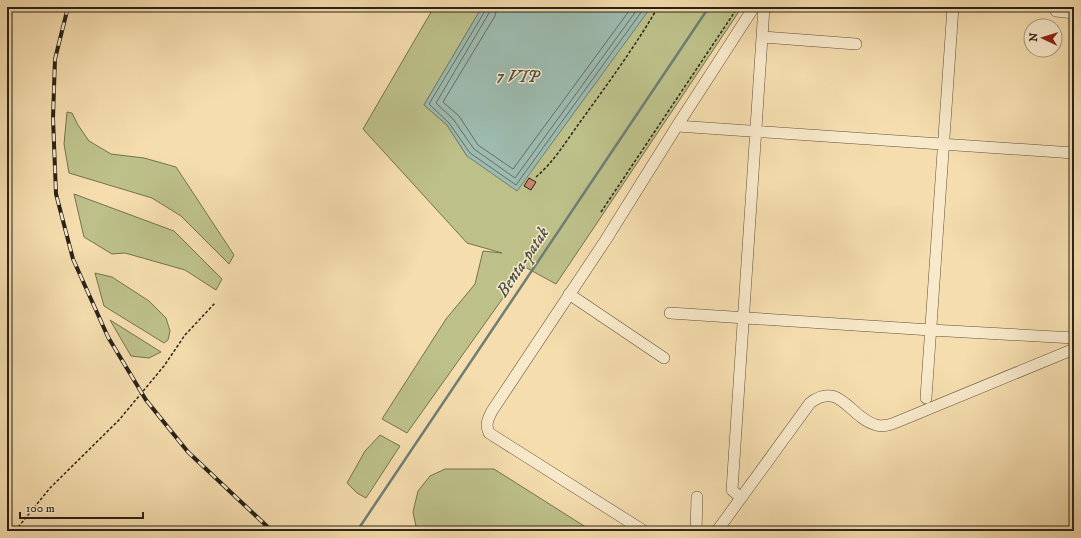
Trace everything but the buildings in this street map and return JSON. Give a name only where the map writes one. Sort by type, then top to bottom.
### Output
[{"type":"lane","points":[[644,531],[489,433],[486,427],[487,420],[622,215],[677,126],[754,7]]},
{"type":"lane","points":[[741,498],[732,490],[764,7]]},
{"type":"lane","points":[[926,398],[953,7]]},
{"type":"lane","points":[[1056,12],[1074,13]]},
{"type":"lane","points":[[763,37],[856,44]]},
{"type":"lane","points":[[677,126],[1074,152]]},
{"type":"lane","points":[[569,294],[664,358]]},
{"type":"lane","points":[[670,313],[1074,338]]},
{"type":"lane","points":[[717,531],[810,403],[818,396],[828,395],[839,398],[868,422],[876,426],[885,426],[1074,349]]},
{"type":"lane","points":[[696,531],[698,497]]},
{"type":"path","points":[[536,177],[546,168],[595,101],[648,25],[658,7]]},
{"type":"path","points":[[600,212],[738,7]]},
{"type":"path","points":[[15,531],[50,488],[119,420],[164,366],[184,335],[216,303]]},
{"type":"green space","points":[[434,7],[482,7],[424,105],[447,125],[467,156],[646,14],[650,7],[742,7],[556,284],[525,267],[407,433],[382,419],[446,319],[475,284],[483,251],[502,253],[467,243],[363,129]]},
{"type":"green space","points":[[67,112],[72,113],[89,141],[111,154],[144,158],[176,167],[234,255],[229,264],[181,216],[152,198],[69,173],[64,144]]},
{"type":"green space","points":[[74,194],[174,231],[222,279],[216,290],[185,270],[125,253],[112,254],[84,237]]},
{"type":"green space","points":[[95,273],[112,277],[149,301],[166,318],[170,331],[168,340],[164,343],[104,306]]},
{"type":"green space","points":[[110,320],[161,352],[149,358],[131,356]]},
{"type":"green space","points":[[380,435],[400,446],[366,498],[357,493],[347,483],[365,451]]},
{"type":"green space","points":[[445,469],[494,469],[592,531],[417,531],[413,512],[418,491],[430,476]]},
{"type":"water","name":"7 VIP","points":[[482,7],[650,7],[517,191],[467,156],[447,125],[424,105]]},
{"type":"waterway","name":"Benta-patak","points":[[357,531],[709,7]]},
{"type":"railway","points":[[68,7],[55,59],[53,118],[56,194],[73,259],[108,337],[146,400],[188,452],[272,531]]}]
